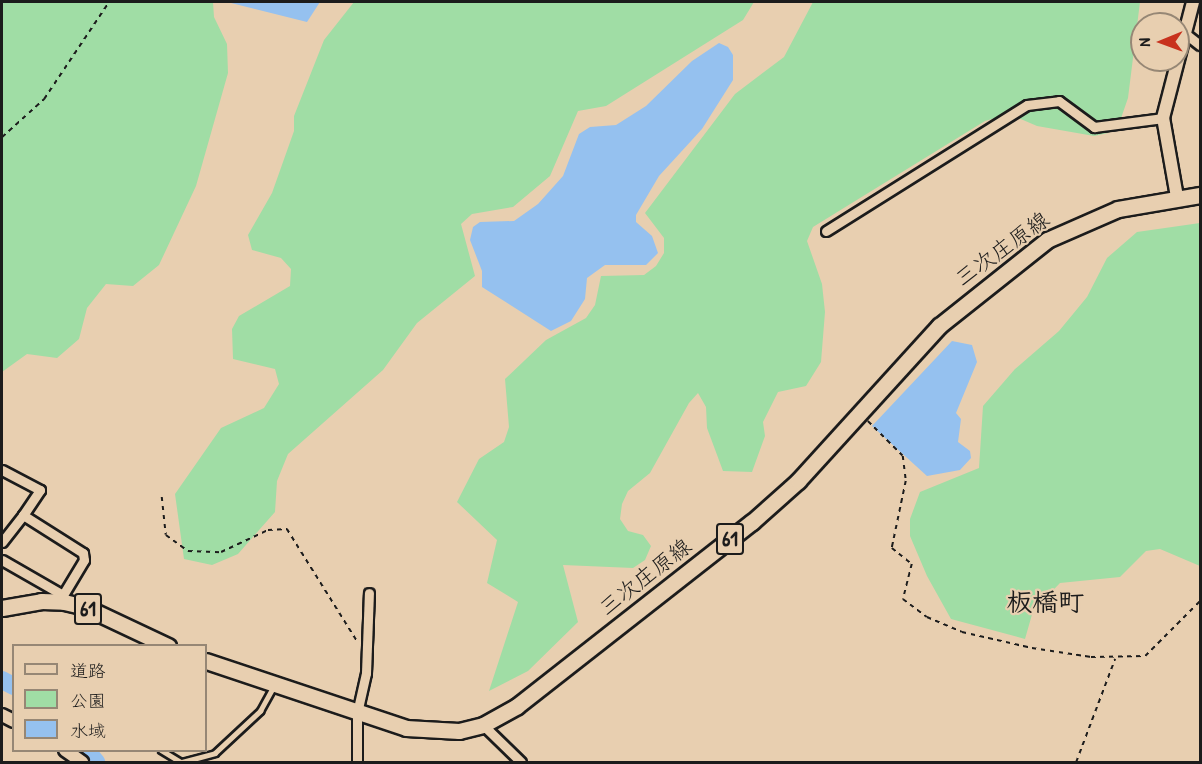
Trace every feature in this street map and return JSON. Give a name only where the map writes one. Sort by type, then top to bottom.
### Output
[{"type":"main road","name":"三次庄原線","points":[[207,661],[357,713],[434,732],[483,725],[517,706],[752,522],[798,481],[859,411],[939,326],[1047,240],[1119,209],[1177,197],[1200,195]]},
{"type":"main road","name":"61","points":[[2,608],[64,599],[166,644]]},
{"type":"street","points":[[1176,72],[1163,118],[1177,197]]},
{"type":"street","points":[[826,231],[1027,105],[1059,101],[1094,127],[1163,118]]},
{"type":"street","points":[[2,470],[40,490],[2,542]]},
{"type":"street","points":[[2,560],[64,599],[84,560],[83,553],[23,515]]},
{"type":"street","points":[[357,762],[357,713],[366,673],[369,593]]},
{"type":"street","points":[[483,725],[521,762]]},
{"type":"street","points":[[68,752],[82,762]]},
{"type":"lane","points":[[164,752],[181,762],[215,753],[260,711],[274,686]]},
{"type":"path","points":[[2,137],[44,99],[109,2]]},
{"type":"path","points":[[859,411],[903,456],[906,481],[892,548],[912,564],[903,599],[927,616],[962,632],[1032,648],[1115,658],[1145,656],[1200,601]]},
{"type":"path","points":[[162,497],[166,535],[188,551],[221,552],[268,530],[287,529],[366,656]]},
{"type":"path","points":[[1076,762],[1115,658]]},
{"type":"green space","points":[[2,2],[213,2],[214,17],[227,44],[228,73],[196,186],[159,265],[133,286],[106,284],[87,308],[79,339],[57,358],[27,354],[2,372]]},
{"type":"green space","points":[[354,2],[754,2],[743,20],[606,106],[578,111],[550,176],[513,207],[472,214],[461,224],[475,276],[417,323],[383,370],[288,454],[277,481],[275,512],[238,554],[212,565],[184,559],[175,494],[221,428],[264,408],[279,384],[275,369],[233,359],[232,329],[239,316],[290,286],[291,269],[281,258],[252,250],[248,235],[272,193],[294,131],[294,116],[324,40]]},
{"type":"green space","points":[[813,2],[1140,2],[1139,12],[1130,12],[1131,72],[1128,98],[1119,124],[1108,133],[1094,136],[1037,126],[1009,114],[985,121],[813,227],[807,241],[822,284],[825,312],[821,362],[806,386],[778,392],[763,422],[765,436],[752,472],[723,471],[707,428],[706,407],[698,393],[689,403],[650,473],[628,491],[622,504],[620,519],[628,531],[643,535],[651,546],[645,560],[633,568],[563,565],[578,622],[528,671],[489,691],[518,602],[487,583],[497,540],[457,502],[479,459],[504,442],[509,427],[505,379],[546,340],[586,318],[595,305],[601,276],[644,275],[656,266],[664,253],[664,238],[645,213],[735,94],[784,57]]},
{"type":"green space","points":[[1200,223],[1200,566],[1160,549],[1146,551],[1120,577],[1060,583],[1033,611],[1025,639],[951,619],[927,576],[910,536],[910,519],[920,492],[979,468],[983,406],[1015,369],[1059,331],[1087,297],[1107,258],[1137,232]]},
{"type":"water","points":[[227,2],[320,2],[307,22]]},
{"type":"water","points":[[719,43],[728,47],[733,55],[733,80],[702,129],[659,176],[636,215],[636,222],[652,236],[658,253],[646,265],[605,265],[587,278],[585,299],[571,321],[551,331],[482,287],[482,271],[470,240],[473,227],[480,222],[514,221],[538,204],[563,176],[579,134],[590,127],[616,125],[646,106],[692,61]]},
{"type":"water","points":[[952,341],[972,345],[977,362],[956,413],[961,419],[958,442],[970,451],[971,458],[960,470],[927,476],[872,426]]},
{"type":"waterway","points":[[2,680],[12,685]]},
{"type":"waterway","points":[[88,752],[96,762]]},
{"type":"district","name":"板橋町","points":[[1045,602]]}]
